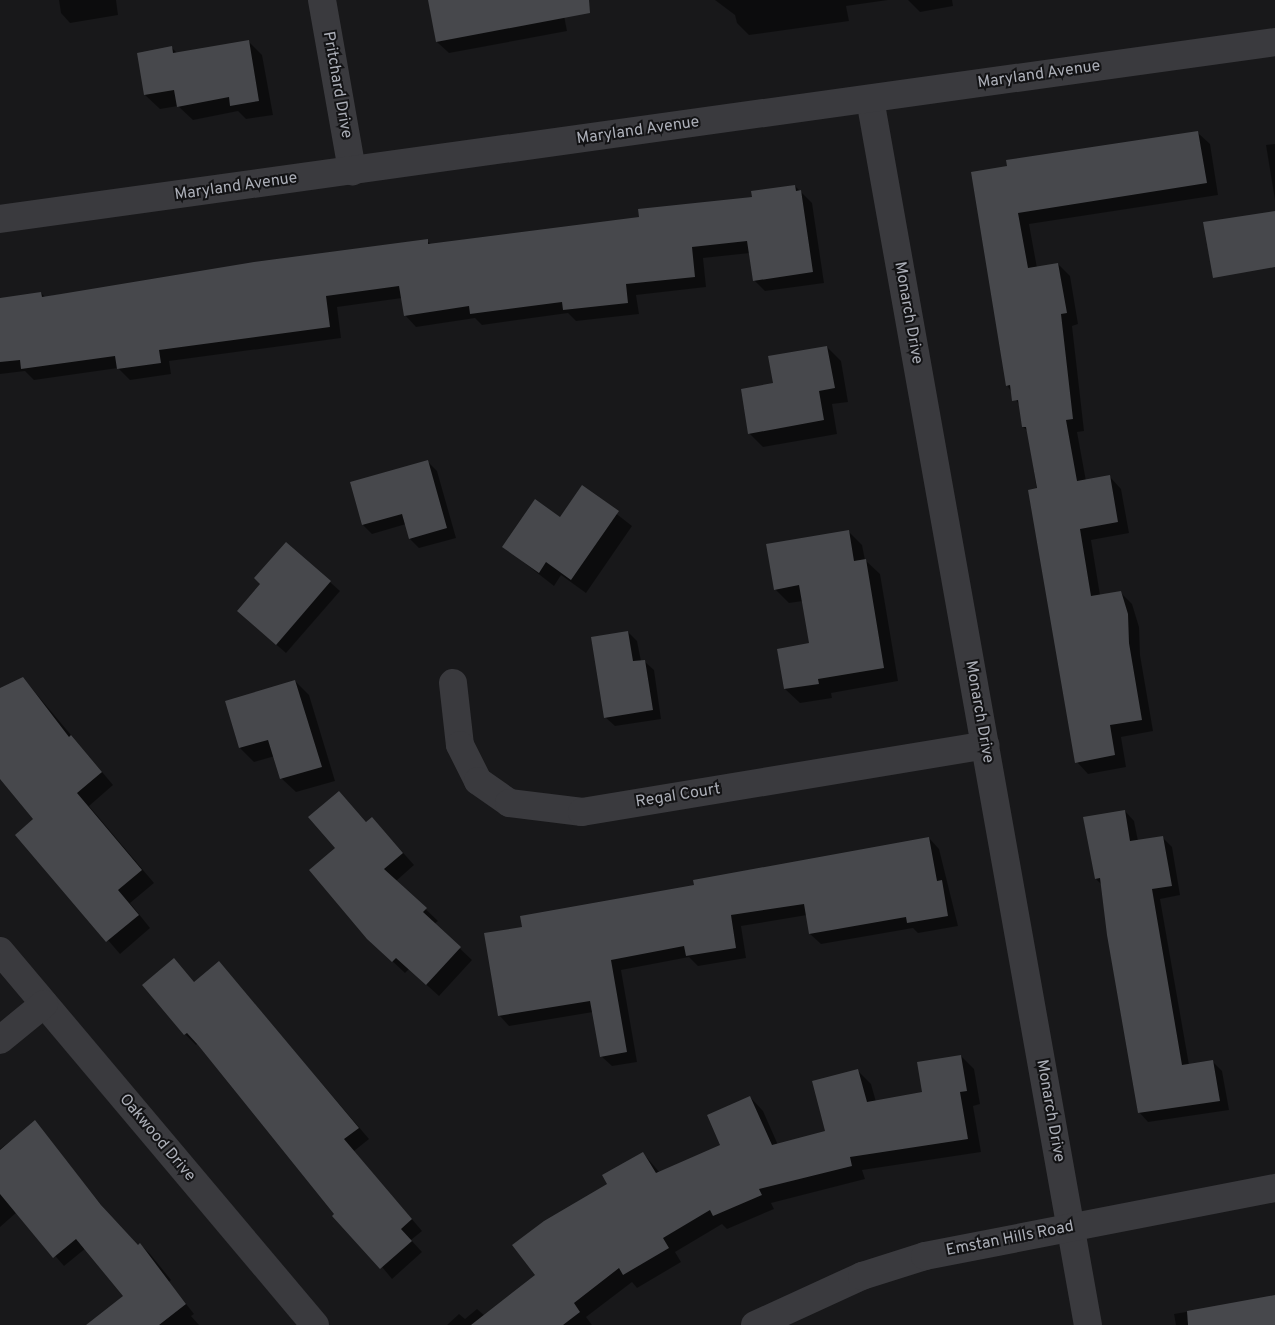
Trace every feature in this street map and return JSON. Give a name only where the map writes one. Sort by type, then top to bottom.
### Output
[{"type":"street","name":"Pritchard Drive","points":[[322,0],[352,170]]},
{"type":"street","name":"Maryland Avenue","points":[[0,219],[1275,42]]},
{"type":"street","name":"Monarch Drive","points":[[870,98],[1088,1325]]},
{"type":"street","name":"Regal Court","points":[[453,683],[460,745],[478,782],[509,803],[582,812],[985,745]]},
{"type":"street","name":"Oakwood Drive","points":[[0,952],[314,1325]]},
{"type":"street","points":[[0,1040],[44,1004]]},
{"type":"street","name":"Emstan Hills Road","points":[[755,1325],[862,1276],[925,1256],[1275,1188]]},
{"type":"building","points":[[428,0],[589,0],[590,13],[436,42]]},
{"type":"building","points":[[249,40],[259,101],[230,106],[229,97],[177,107],[174,90],[144,95],[137,53],[172,46],[173,53]]},
{"type":"building","points":[[1198,131],[1207,183],[1018,213],[1028,268],[1058,263],[1067,313],[1061,314],[1073,419],[1066,420],[1077,481],[1110,475],[1118,522],[1080,529],[1091,596],[1121,591],[1128,614],[1129,643],[1142,720],[1110,725],[1115,755],[1075,763],[1028,490],[1037,488],[1026,427],[1022,427],[1018,400],[1012,401],[1010,385],[1006,386],[971,172],[1007,166],[1006,160]]},
{"type":"building","points":[[795,185],[796,191],[801,190],[813,272],[753,281],[747,241],[692,247],[695,277],[626,284],[628,303],[563,310],[562,302],[470,314],[469,306],[404,316],[399,286],[326,296],[330,327],[159,350],[161,363],[117,369],[115,356],[21,369],[20,360],[0,362],[0,298],[41,292],[42,297],[254,262],[428,239],[428,244],[639,217],[638,209],[752,197],[751,191]]},
{"type":"building","points":[[1275,211],[1275,267],[1213,278],[1203,222]]},
{"type":"building","points":[[827,346],[835,388],[819,391],[824,420],[748,434],[741,389],[773,383],[768,356]]},
{"type":"building","points":[[428,460],[447,528],[409,539],[402,514],[362,525],[350,482]]},
{"type":"building","points":[[582,485],[619,511],[571,580],[546,562],[539,573],[502,547],[535,499],[560,517]]},
{"type":"building","points":[[849,530],[854,561],[866,559],[884,668],[818,679],[819,684],[784,689],[777,649],[809,643],[799,585],[774,590],[766,544]]},
{"type":"building","points":[[286,542],[331,581],[276,645],[237,611],[260,584],[254,578]]},
{"type":"building","points":[[628,631],[633,661],[645,660],[653,710],[604,718],[591,637]]},
{"type":"building","points":[[23,677],[69,737],[71,735],[102,772],[77,793],[142,870],[118,890],[139,915],[106,942],[15,835],[33,819],[0,779],[0,688]]},
{"type":"building","points":[[295,680],[322,767],[280,779],[268,740],[239,748],[225,701]]},
{"type":"building","points":[[339,791],[366,822],[372,817],[403,853],[384,869],[427,908],[423,912],[461,947],[426,985],[396,958],[392,962],[367,939],[309,870],[335,848],[308,817]]},
{"type":"building","points":[[1125,810],[1130,841],[1163,836],[1172,886],[1152,889],[1182,1065],[1213,1060],[1220,1101],[1138,1113],[1107,935],[1100,878],[1095,879],[1083,817]]},
{"type":"building","points":[[929,837],[937,881],[942,880],[948,916],[907,923],[906,917],[809,934],[804,904],[731,915],[736,948],[686,956],[684,946],[611,960],[627,1052],[600,1057],[590,1001],[498,1016],[484,933],[522,927],[520,916],[694,885],[693,880]]},
{"type":"building","points":[[174,958],[194,982],[219,961],[359,1128],[344,1139],[412,1219],[401,1229],[412,1241],[380,1269],[332,1216],[334,1214],[198,1045],[187,1033],[184,1035],[142,985]]},
{"type":"building","points":[[961,1055],[967,1091],[960,1092],[968,1139],[850,1157],[852,1166],[759,1189],[762,1195],[713,1216],[710,1210],[663,1238],[669,1248],[623,1275],[619,1268],[574,1303],[580,1312],[563,1325],[471,1325],[535,1275],[512,1245],[544,1221],[607,1184],[602,1175],[643,1152],[656,1173],[720,1145],[707,1115],[750,1096],[772,1145],[825,1131],[812,1081],[858,1069],[867,1102],[922,1092],[917,1062]]},
{"type":"building","points":[[35,1120],[101,1205],[138,1245],[140,1243],[186,1304],[159,1325],[86,1325],[123,1296],[76,1239],[53,1258],[0,1194],[0,1150]]},
{"type":"building","points":[[1275,1295],[1275,1325],[1188,1325],[1187,1311]]}]
